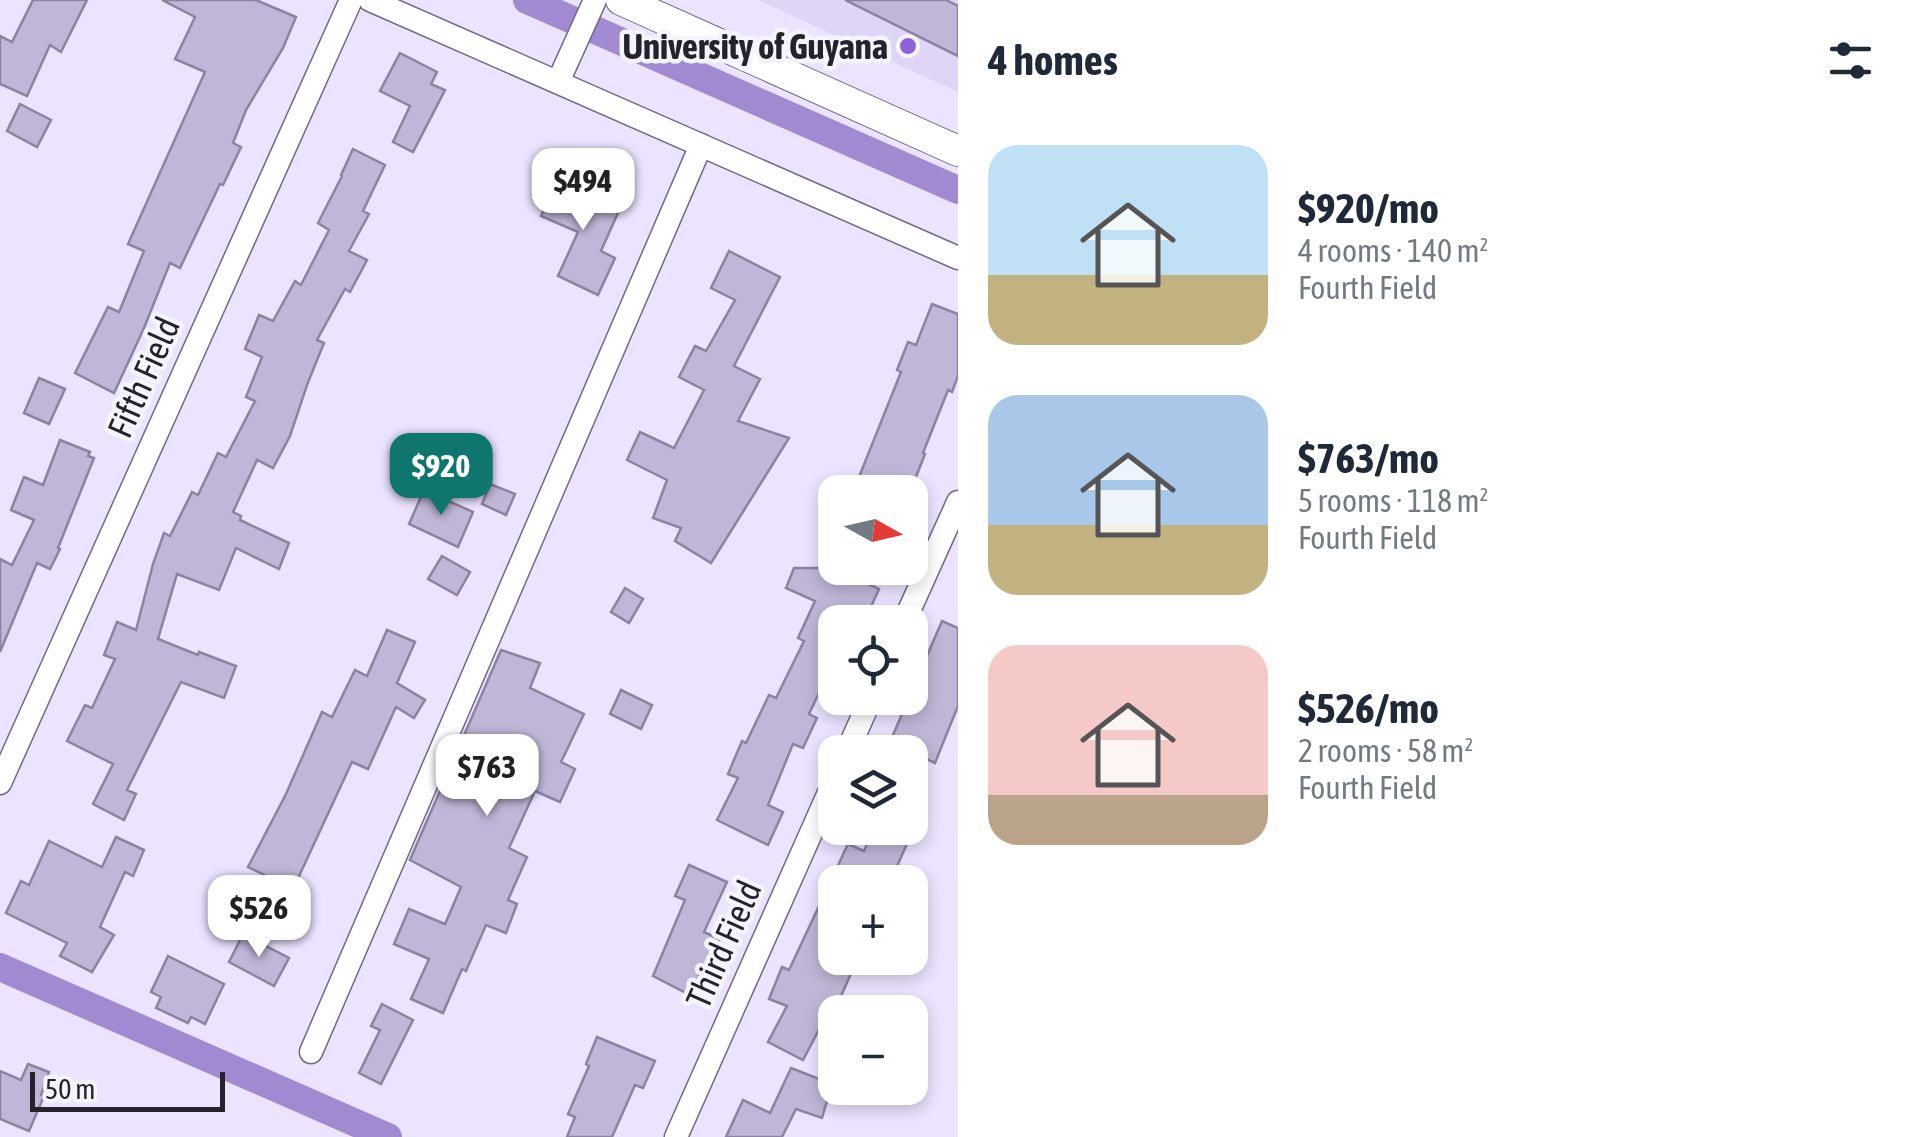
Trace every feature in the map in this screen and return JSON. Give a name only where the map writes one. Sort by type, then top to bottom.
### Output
[{"type":"street","name":"Fifth Field","points":[[0,783],[350,0]]},
{"type":"street","points":[[370,0],[958,258]]},
{"type":"street","points":[[558,82],[595,0]]},
{"type":"street","points":[[620,0],[958,152]]},
{"type":"street","points":[[312,1052],[701,145]]},
{"type":"street","points":[[912,605],[958,502]]},
{"type":"street","name":"Third Field","points":[[676,1137],[818,817]]},
{"type":"shaded area","name":"University of Guyana","points":[[758,0],[958,0],[958,92]]},
{"type":"building","points":[[33,0],[87,0],[61,52],[50,45],[27,96],[0,84],[0,36],[12,42]]},
{"type":"building","points":[[162,0],[256,0],[296,17],[283,48],[246,110],[233,143],[241,147],[223,185],[220,184],[180,268],[170,263],[114,393],[75,373],[108,307],[119,312],[144,251],[128,244],[205,72],[175,59],[195,17]]},
{"type":"building","points":[[845,0],[946,0],[958,6],[958,56]]},
{"type":"building","points":[[400,53],[437,72],[431,84],[445,90],[413,152],[393,142],[410,106],[380,91]]},
{"type":"building","points":[[20,104],[51,120],[37,147],[7,131]]},
{"type":"building","points":[[353,149],[385,165],[363,211],[369,214],[349,251],[367,260],[350,292],[345,289],[317,340],[324,343],[290,436],[273,468],[257,460],[233,512],[241,516],[240,520],[289,543],[279,569],[236,548],[219,590],[177,574],[158,639],[236,666],[224,698],[181,682],[127,790],[136,794],[124,820],[93,804],[113,764],[67,741],[85,705],[92,708],[115,659],[104,655],[117,622],[136,630],[164,533],[170,536],[192,492],[198,495],[218,453],[226,457],[255,401],[246,397],[262,357],[245,349],[259,315],[273,321],[295,281],[301,285],[329,230],[318,223]]},
{"type":"building","points":[[558,177],[621,206],[601,251],[615,258],[598,295],[558,276],[578,232],[541,216]]},
{"type":"building","points":[[729,251],[780,277],[734,366],[760,379],[738,421],[789,438],[711,563],[675,541],[681,528],[653,518],[667,480],[627,460],[640,432],[674,448],[704,390],[679,377],[695,346],[706,351],[735,300],[711,288]]},
{"type":"building","points":[[932,304],[958,314],[958,376],[952,392],[948,390],[917,475],[860,475],[901,372],[897,370],[908,342],[916,345]]},
{"type":"building","points":[[39,378],[65,389],[49,424],[24,413]]},
{"type":"building","points":[[60,440],[90,452],[88,456],[94,458],[60,549],[50,569],[37,563],[0,652],[0,559],[12,565],[34,520],[11,510],[24,477],[43,485]]},
{"type":"building","points":[[490,484],[515,494],[506,515],[482,504]]},
{"type":"building","points":[[424,490],[473,512],[458,547],[409,524]]},
{"type":"building","points":[[442,556],[470,572],[457,595],[428,579]]},
{"type":"building","points":[[794,568],[818,568],[818,585],[870,585],[879,589],[872,605],[818,605],[818,695],[809,714],[817,718],[803,748],[793,744],[768,805],[783,812],[768,845],[717,820],[738,778],[728,774],[742,741],[746,743],[769,695],[776,698],[804,641],[798,638],[815,601],[786,588]]},
{"type":"building","points":[[625,588],[643,599],[629,623],[611,612]]},
{"type":"building","points":[[942,621],[958,628],[958,706],[935,763],[928,760],[928,735],[893,735],[902,715],[928,715],[928,654]]},
{"type":"building","points":[[387,630],[415,642],[397,683],[425,700],[414,718],[396,707],[368,769],[352,762],[293,889],[248,867],[322,712],[332,717],[355,670],[367,676]]},
{"type":"building","points":[[501,650],[540,663],[530,688],[584,714],[561,762],[575,769],[560,802],[535,791],[509,848],[527,857],[508,900],[517,904],[506,933],[486,925],[443,1013],[411,999],[429,959],[394,944],[409,909],[445,924],[461,887],[410,860]]},
{"type":"building","points":[[621,690],[652,705],[641,729],[610,714]]},
{"type":"building","points":[[116,837],[144,850],[133,876],[125,872],[100,927],[114,935],[92,972],[60,956],[67,943],[6,913],[21,881],[29,885],[49,841],[102,867]]},
{"type":"building","points":[[848,845],[864,851],[867,845],[906,845],[898,865],[838,865]]},
{"type":"building","points":[[689,865],[727,882],[704,932],[720,939],[690,995],[653,976],[685,900],[675,896]]},
{"type":"building","points":[[818,908],[818,975],[850,975],[841,995],[818,995],[818,1032],[803,1060],[768,1042],[787,1006],[769,999],[782,967],[789,970]]},
{"type":"building","points":[[243,934],[289,958],[274,986],[229,962]]},
{"type":"building","points":[[168,956],[224,984],[205,1024],[191,1017],[188,1023],[156,1008],[161,997],[151,992]]},
{"type":"building","points":[[382,1004],[413,1020],[381,1084],[359,1073],[380,1030],[371,1026]]},
{"type":"building","points":[[597,1037],[655,1061],[643,1088],[635,1085],[612,1137],[567,1137],[575,1117],[568,1114]]},
{"type":"building","points":[[28,1064],[49,1072],[29,1131],[0,1119],[0,1071],[21,1080]]},
{"type":"building","points":[[791,1068],[818,1079],[818,1105],[826,1105],[822,1118],[796,1109],[782,1137],[726,1137],[743,1100],[770,1113]]},
{"type":"waterway","points":[[527,0],[958,190]]},
{"type":"waterway","points":[[0,967],[388,1137]]},
{"type":"place","name":"University of Guyana","points":[[908,46]]}]
